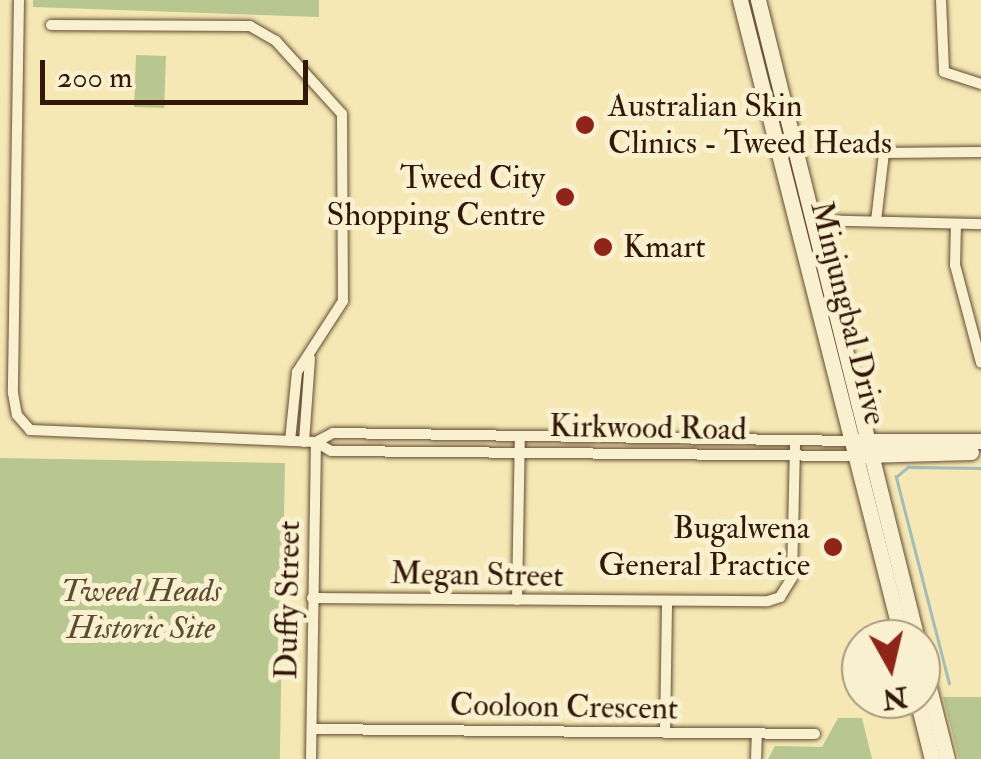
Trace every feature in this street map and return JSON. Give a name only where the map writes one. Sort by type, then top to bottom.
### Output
[{"type":"main road","name":"Minjungbal Drive","points":[[740,0],[795,218],[911,619]]},
{"type":"main road","name":"Minjungbal Drive","points":[[758,0],[813,220],[898,619]]},
{"type":"main road","points":[[795,218],[813,220]]},
{"type":"main road","name":"Kirkwood Road","points":[[861,448],[981,441]]},
{"type":"main road","name":"Kirkwood Road","points":[[861,448],[981,452]]},
{"type":"main road","points":[[922,719],[932,759]]},
{"type":"main road","points":[[936,719],[946,759]]},
{"type":"street","name":"Kirkwood Road","points":[[19,0],[13,393],[22,424],[48,434],[310,442],[331,451],[794,458],[861,448]]},
{"type":"street","points":[[941,0],[944,72],[981,84]]},
{"type":"street","points":[[50,25],[250,26],[276,41],[331,98],[346,127],[343,301],[293,386],[290,441]]},
{"type":"street","points":[[876,221],[884,153],[981,152]]},
{"type":"street","points":[[813,220],[981,224]]},
{"type":"street","points":[[956,224],[955,266],[981,363]]},
{"type":"street","name":"Duffy Street","points":[[311,356],[311,759]]},
{"type":"street","name":"Kirkwood Road","points":[[310,442],[333,433],[795,441],[861,448]]},
{"type":"street","points":[[518,600],[520,436]]},
{"type":"street","name":"Megan Street","points":[[312,598],[768,600],[786,590],[792,578],[795,441]]},
{"type":"street","points":[[665,733],[668,602]]},
{"type":"street","name":"Cooloon Crescent","points":[[312,729],[815,734]]},
{"type":"street","points":[[756,735],[756,759]]},
{"type":"green space","points":[[33,0],[319,0],[319,17],[33,7]]},
{"type":"green space","points":[[136,55],[166,56],[164,108],[134,107]]},
{"type":"green space","name":"Tweed Heads Historic Site","points":[[0,458],[285,463],[280,759],[0,759]]},
{"type":"green space","points":[[943,697],[981,697],[981,759],[959,759]]},
{"type":"green space","points":[[838,718],[862,719],[872,759],[768,759],[775,746],[822,747]]},
{"type":"waterway","points":[[949,684],[896,477],[908,467],[981,468]]},
{"type":"place","name":"Australian Skin Clinics - Tweed Heads","points":[[585,125]]},
{"type":"place","name":"Tweed City Shopping Centre","points":[[565,197]]},
{"type":"place","name":"Kmart","points":[[603,247]]},
{"type":"place","name":"Bugalwena General Practice","points":[[833,547]]}]
